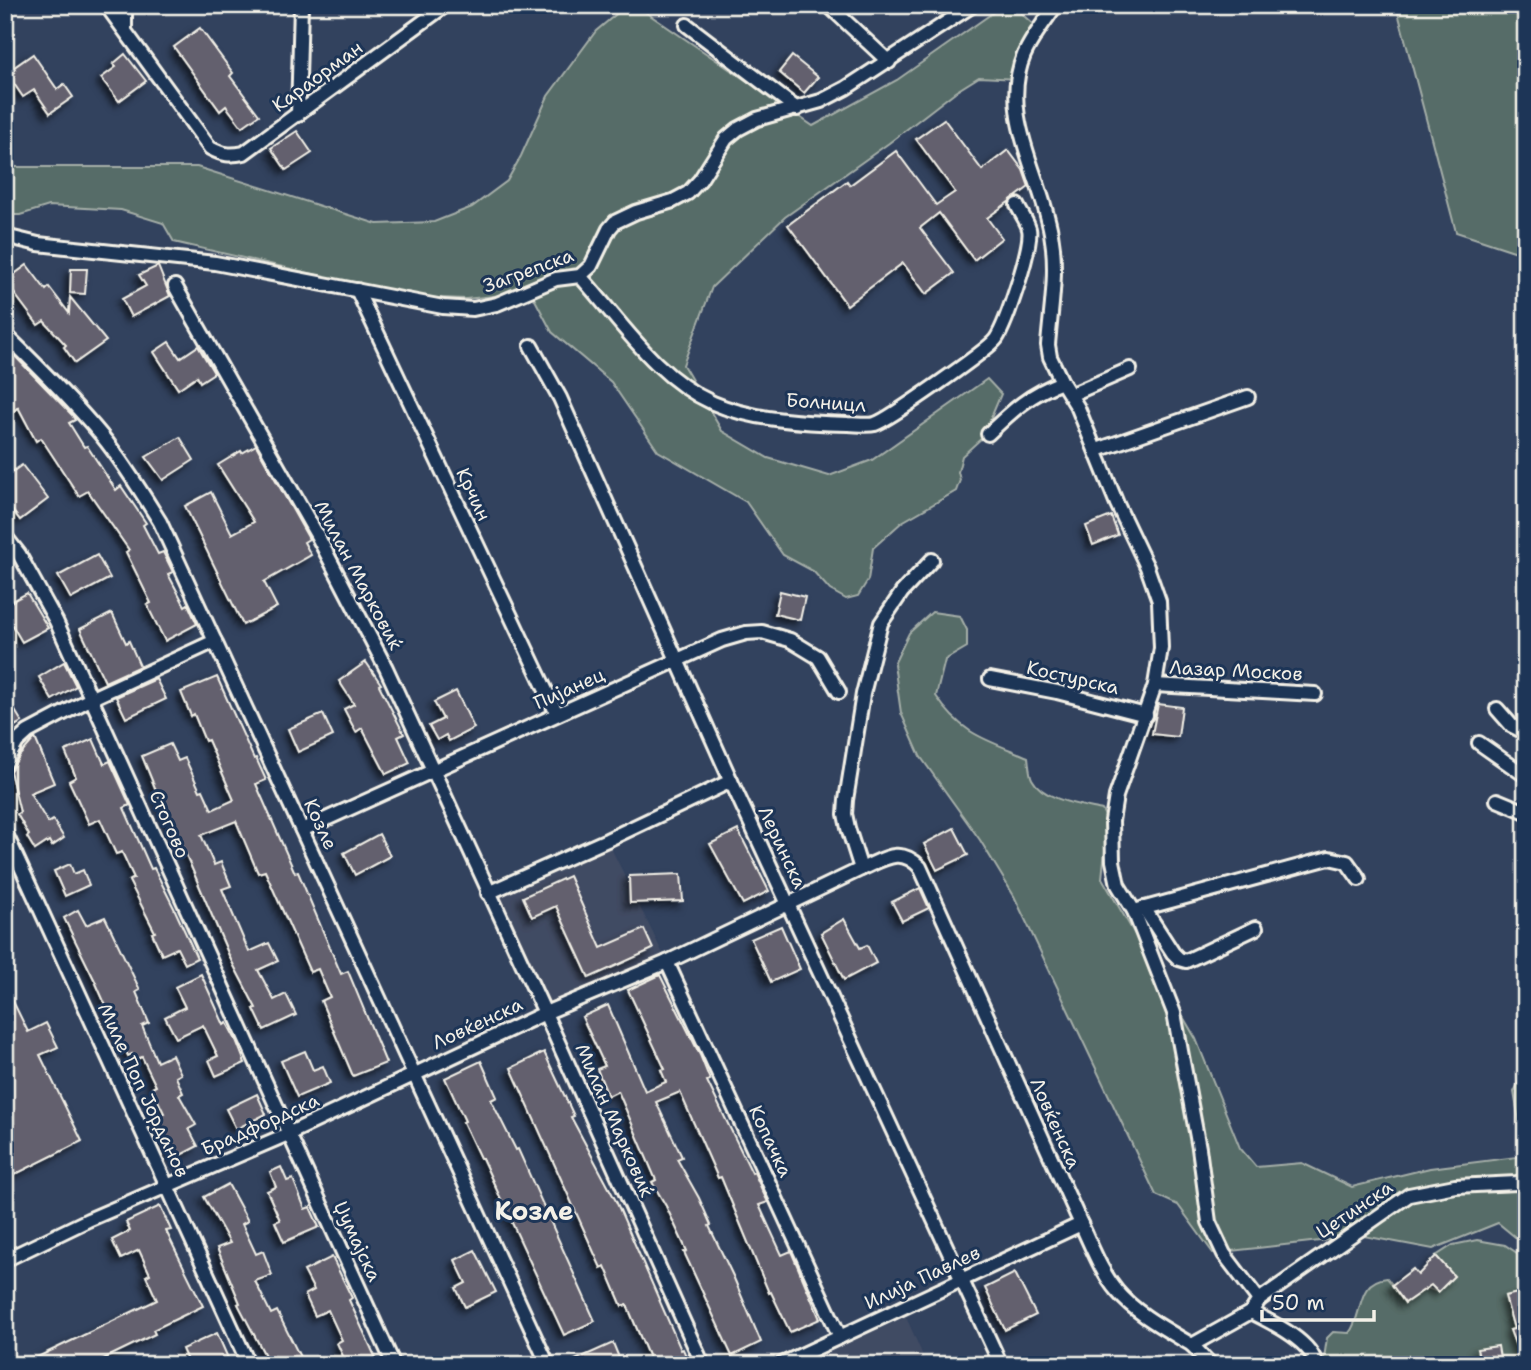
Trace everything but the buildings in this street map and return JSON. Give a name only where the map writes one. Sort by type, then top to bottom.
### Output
[{"type":"street","points":[[106,5],[125,29]]},
{"type":"street","points":[[125,5],[125,29]]},
{"type":"street","points":[[298,115],[300,5]]},
{"type":"street","name":"Караорман","points":[[125,29],[210,148],[231,156],[244,153],[446,5]]},
{"type":"street","points":[[828,5],[889,62]]},
{"type":"street","name":"Загрепска","points":[[5,236],[38,244],[215,262],[422,304],[473,309],[497,304],[556,279],[580,276],[591,265],[609,229],[622,217],[673,201],[688,193],[700,180],[726,139],[738,129],[757,119],[821,101],[889,62],[973,5]]},
{"type":"street","points":[[1056,5],[1024,55],[1017,90],[1020,129],[1025,150],[1051,230],[1055,263],[1048,345],[1050,357],[1097,450],[1159,601],[1161,648],[1155,685],[1116,796],[1112,821],[1113,861],[1118,884],[1179,959],[1186,961],[1256,928]]},
{"type":"street","points":[[687,25],[797,109]]},
{"type":"street","name":"Болницл","points":[[580,276],[655,363],[713,402],[737,411],[784,419],[873,424],[900,409],[995,341],[1006,320],[1028,250],[1029,229],[1017,205]]},
{"type":"street","name":"Милан Марковиќ","points":[[175,286],[351,598],[545,1013],[703,1365]]},
{"type":"street","name":"Крчин","points":[[357,290],[557,714]]},
{"type":"street","name":"Козле","points":[[5,334],[74,403],[129,471],[160,522],[548,1365]]},
{"type":"street","name":"Леринска","points":[[531,346],[560,398],[731,781],[1001,1365]]},
{"type":"street","points":[[1070,395],[1130,369]]},
{"type":"street","points":[[988,434],[1019,404],[1045,388],[1062,382]]},
{"type":"street","points":[[1097,450],[1248,397]]},
{"type":"street","name":"Стогово","points":[[5,536],[19,554],[56,621],[288,1134]]},
{"type":"street","points":[[861,869],[845,814],[870,664],[881,623],[902,592],[932,560]]},
{"type":"street","name":"Пијанец","points":[[302,830],[722,640],[762,632],[790,640],[818,657],[839,692]]},
{"type":"street","points":[[5,764],[18,742],[28,732],[92,698],[215,641]]},
{"type":"street","name":"Костурска","points":[[990,678],[1146,715]]},
{"type":"street","name":"Лазар Москов","points":[[1155,685],[1315,694]]},
{"type":"street","points":[[1497,709],[1512,726],[1526,733]]},
{"type":"street","points":[[1479,743],[1526,776]]},
{"type":"street","points":[[488,893],[607,841],[731,781]]},
{"type":"street","points":[[1497,800],[1526,812]]},
{"type":"street","name":"Миле Поп Јорданов","points":[[5,832],[249,1365]]},
{"type":"street","name":"Ловќенска","points":[[415,1074],[545,1013],[667,962],[861,869],[890,857],[903,855],[920,867],[1081,1224],[1099,1262],[1118,1292],[1203,1356],[1251,1312],[1259,1300]]},
{"type":"street","points":[[1139,910],[1329,858],[1347,862],[1359,879]]},
{"type":"street","points":[[1139,910],[1174,1013],[1199,1148],[1209,1222],[1224,1254],[1259,1300]]},
{"type":"street","name":"Копачка","points":[[667,962],[840,1337]]},
{"type":"street","name":"Брадфордска","points":[[5,1260],[167,1185],[288,1134],[415,1074]]},
{"type":"street","name":"Џумајска","points":[[288,1134],[394,1365]]},
{"type":"street","name":"Цетинска","points":[[1259,1300],[1409,1195],[1455,1186],[1517,1183],[1526,1180]]},
{"type":"street","name":"Илија Павлев","points":[[780,1365],[1081,1224]]},
{"type":"street","points":[[1251,1312],[1304,1345],[1313,1355],[1316,1365]]},
{"type":"shaded area","points":[[607,840],[667,962],[545,1013],[488,893]]},
{"type":"shaded area","points":[[906,1317],[927,1365],[801,1365]]},
{"type":"green space","points":[[627,5],[635,5],[813,126],[897,80],[1004,5],[1012,5],[1035,26],[1018,79],[979,77],[955,92],[785,217],[712,287],[683,365],[722,431],[768,458],[829,476],[872,460],[987,379],[1001,394],[983,437],[962,456],[956,491],[902,522],[873,548],[868,580],[858,596],[846,599],[830,590],[813,571],[783,555],[746,502],[658,451],[611,382],[552,332],[533,296],[512,294],[466,299],[413,297],[174,242],[163,223],[121,210],[49,206],[20,215],[5,215],[5,167],[197,167],[377,224],[434,222],[472,207],[507,181],[548,96],[596,31]]},
{"type":"green space","points":[[1396,5],[1526,5],[1526,255],[1456,232]]},
{"type":"green space","points":[[932,612],[960,616],[967,630],[967,647],[945,660],[936,696],[946,709],[976,735],[1028,757],[1032,779],[1044,792],[1073,804],[1102,810],[1108,822],[1102,878],[1196,1039],[1240,1148],[1256,1167],[1302,1163],[1352,1187],[1430,1168],[1525,1156],[1514,1092],[1526,1068],[1526,1246],[1498,1223],[1433,1249],[1364,1236],[1213,1253],[1178,1205],[1156,1195],[1014,896],[980,840],[920,756],[901,713],[894,664],[909,633]]},
{"type":"green space","points":[[1477,1240],[1505,1245],[1526,1259],[1526,1365],[1323,1365],[1327,1338],[1333,1332],[1349,1333],[1370,1285],[1387,1278],[1406,1302],[1427,1288],[1438,1292],[1454,1276],[1436,1256],[1453,1245]]},
{"type":"district","name":"Козле","points":[[534,1211]]}]
